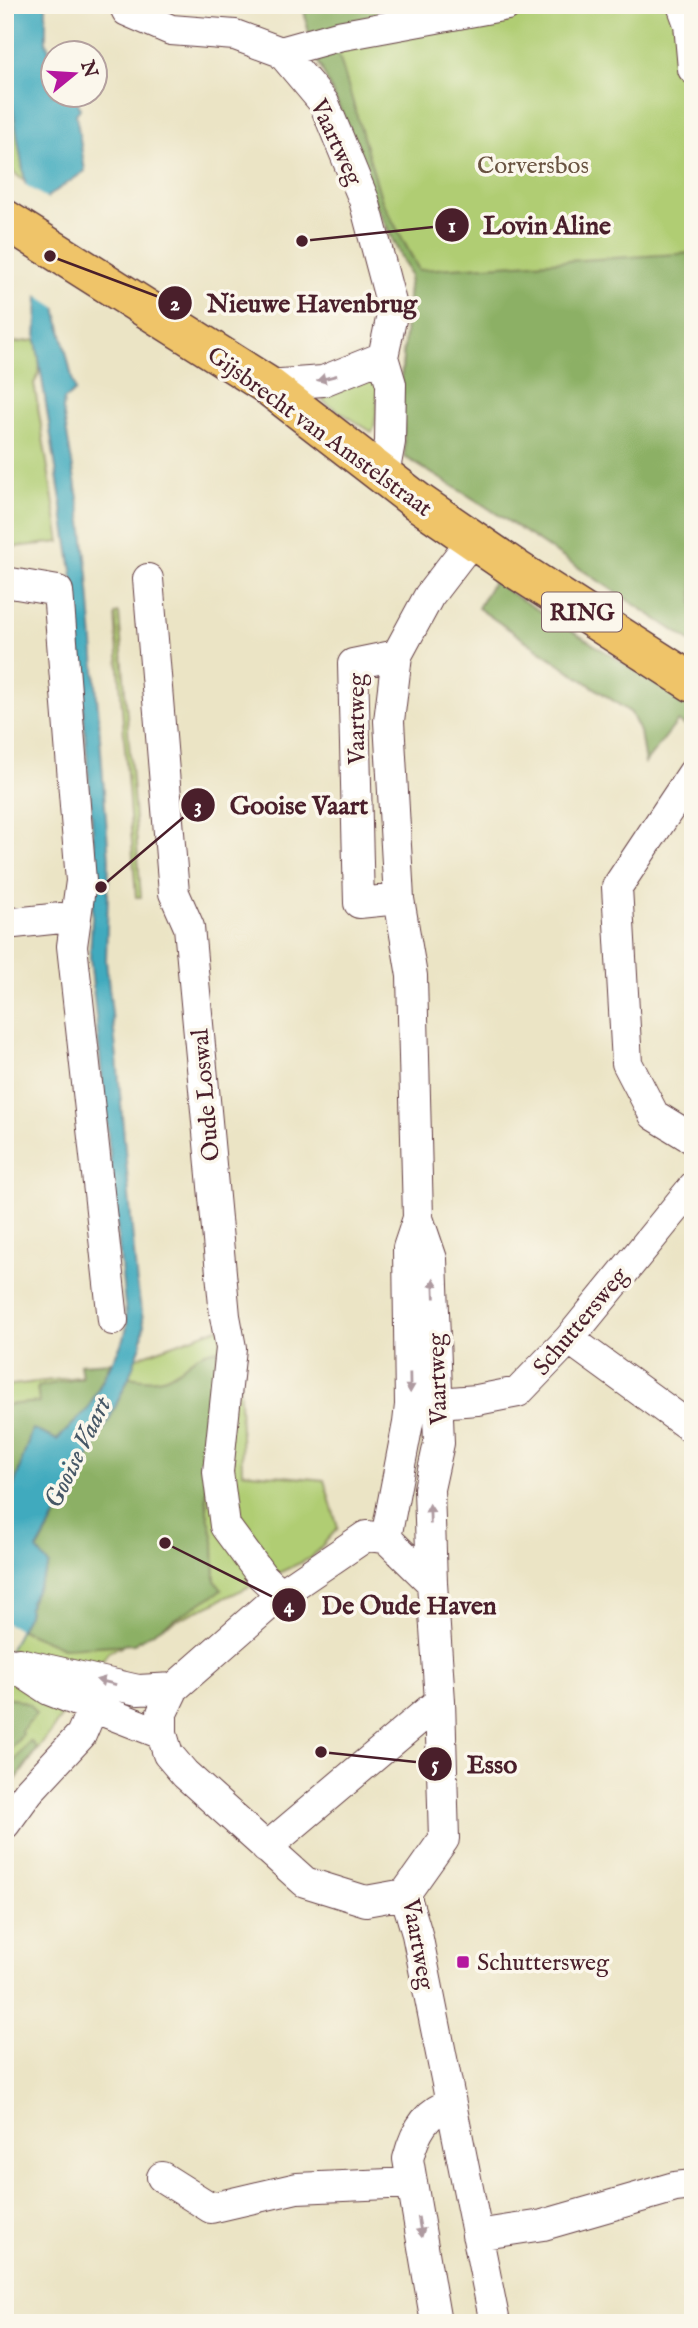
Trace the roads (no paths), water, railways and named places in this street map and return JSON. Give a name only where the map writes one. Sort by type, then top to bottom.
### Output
[{"type":"main road","name":"Gijsbrecht van Amstelstraat","points":[[5,219],[267,385],[418,502],[472,540]]},
{"type":"main road","name":"RING","points":[[472,540],[693,683]]},
{"type":"street","points":[[281,52],[338,36],[507,5]]},
{"type":"street","points":[[682,5],[689,24],[693,69]]},
{"type":"street","name":"Vaartweg","points":[[126,8],[171,30],[235,35],[281,52],[324,103],[364,200],[393,310],[383,357],[390,384],[390,442],[384,475]]},
{"type":"street","points":[[267,385],[323,381],[383,357]]},
{"type":"street","name":"Vaartweg","points":[[472,540],[429,596],[397,655],[389,721],[399,899],[412,976],[418,1218],[432,1259],[439,1443],[429,1489],[444,1839],[405,1894],[417,1934],[495,2323]]},
{"type":"street","name":"Oude Loswal","points":[[148,579],[174,893],[189,927],[225,1315],[231,1348],[218,1472],[225,1526],[262,1576],[281,1594]]},
{"type":"street","points":[[5,582],[58,591],[81,881],[72,946],[113,1320]]},
{"type":"street","name":"Vaartweg","points":[[397,655],[353,664],[359,903],[399,899]]},
{"type":"street","points":[[693,773],[617,887],[627,1063],[654,1115],[693,1139]]},
{"type":"street","points":[[5,924],[61,918],[74,921]]},
{"type":"street","name":"Schuttersweg","points":[[438,1403],[477,1400],[518,1392],[569,1339],[638,1251],[693,1187]]},
{"type":"street","name":"Vaartweg","points":[[386,1538],[410,1405],[408,1248],[418,1218]]},
{"type":"street","points":[[569,1339],[693,1429]]},
{"type":"street","points":[[405,1894],[366,1901],[305,1882],[185,1774],[168,1754],[162,1734],[162,1713],[174,1688],[281,1594],[366,1536],[386,1538],[432,1583]]},
{"type":"street","points":[[5,1661],[138,1690],[174,1688]]},
{"type":"street","points":[[5,1661],[49,1690],[162,1734]]},
{"type":"street","points":[[266,1848],[440,1701]]},
{"type":"street","points":[[5,1824],[29,1791],[81,1735],[93,1707]]},
{"type":"street","points":[[436,2323],[408,2159],[420,2128],[436,2109],[450,2105]]},
{"type":"street","points":[[162,2177],[211,2208],[297,2188],[412,2183]]},
{"type":"street","points":[[477,2235],[543,2225],[675,2187],[693,2185]]},
{"type":"water","points":[[5,5],[46,5],[46,38],[38,38],[38,108],[80,109],[76,114],[85,171],[47,197],[57,312],[75,391],[64,400],[63,410],[88,575],[109,859],[106,961],[137,1286],[144,1325],[141,1345],[109,1420],[37,1550],[49,1565],[30,1602],[28,1615],[5,1657],[5,1515],[32,1429],[57,1440],[88,1409],[124,1339],[127,1326],[90,957],[95,861],[73,577],[36,340],[38,297],[25,182],[5,60]]},
{"type":"place","name":"Lovin Aline","points":[[302,241]]},
{"type":"place","name":"Nieuwe Havenbrug","points":[[50,256]]},
{"type":"place","name":"Gooise Vaart","points":[[101,887]]},
{"type":"place","name":"De Oude Haven","points":[[165,1543]]},
{"type":"place","name":"Esso","points":[[321,1752]]},
{"type":"place","name":"Schuttersweg","points":[[463,1962]]},
{"type":"park label","name":"Corversbos","points":[[533,165]]}]
